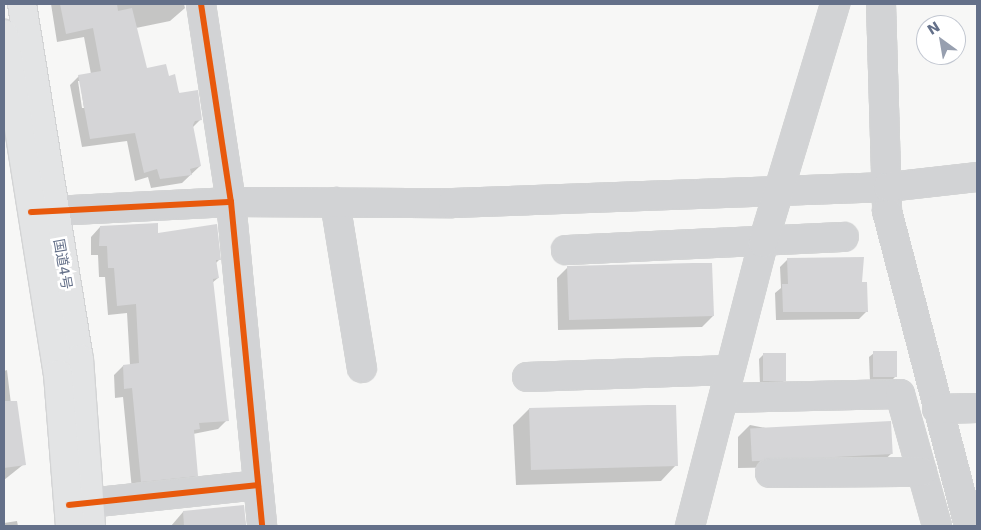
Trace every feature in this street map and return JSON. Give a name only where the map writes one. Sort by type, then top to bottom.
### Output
[{"type":"highway","name":"国道4号","points":[[19,96],[22,4]]},
{"type":"highway","name":"国道4号","points":[[4,34],[19,96],[42,210],[58,374],[80,515]]},
{"type":"street","points":[[201,4],[231,202],[262,526]]},
{"type":"street","points":[[690,526],[763,243],[781,189],[834,4]]},
{"type":"street","points":[[881,4],[888,187],[887,211],[936,409],[969,526]]},
{"type":"street","points":[[42,210],[231,202],[453,203],[781,189],[888,187],[977,177]]},
{"type":"street","points":[[335,202],[362,368]]},
{"type":"street","points":[[566,250],[763,243],[844,237]]},
{"type":"street","points":[[527,377],[730,370]]},
{"type":"street","points":[[724,398],[900,394],[937,526]]},
{"type":"street","points":[[936,409],[977,408]]},
{"type":"street","points":[[770,473],[922,472]]},
{"type":"street","points":[[80,515],[258,485]]},
{"type":"building","points":[[60,4],[117,4],[118,11],[132,8],[147,68],[166,64],[169,76],[175,74],[179,93],[198,90],[202,120],[195,121],[193,125],[201,166],[190,169],[192,175],[160,179],[157,169],[144,173],[135,133],[90,139],[78,75],[101,71],[93,28],[66,34]]},
{"type":"building","points":[[158,223],[158,233],[217,224],[221,260],[216,260],[219,278],[213,279],[229,421],[199,423],[200,429],[194,430],[198,476],[141,482],[132,388],[124,389],[123,365],[139,363],[136,304],[117,306],[114,268],[108,268],[107,246],[99,246],[100,226]]},
{"type":"building","points":[[864,257],[862,282],[867,282],[868,312],[783,312],[782,284],[788,284],[787,258]]},
{"type":"building","points":[[712,263],[714,316],[569,320],[567,266]]},
{"type":"building","points":[[873,351],[897,351],[897,377],[873,377]]},
{"type":"building","points":[[763,353],[786,353],[786,381],[763,381]]},
{"type":"building","points":[[4,401],[17,401],[26,465],[4,468]]},
{"type":"building","points":[[676,405],[678,466],[531,470],[529,408]]},
{"type":"building","points":[[891,421],[893,454],[752,461],[750,428]]},
{"type":"building","points":[[244,505],[246,526],[184,526],[183,511]]},
{"type":"cycle path","points":[[201,4],[231,202],[262,526]]},
{"type":"cycle path","points":[[31,212],[231,202]]},
{"type":"cycle path","points":[[69,505],[258,485]]}]
